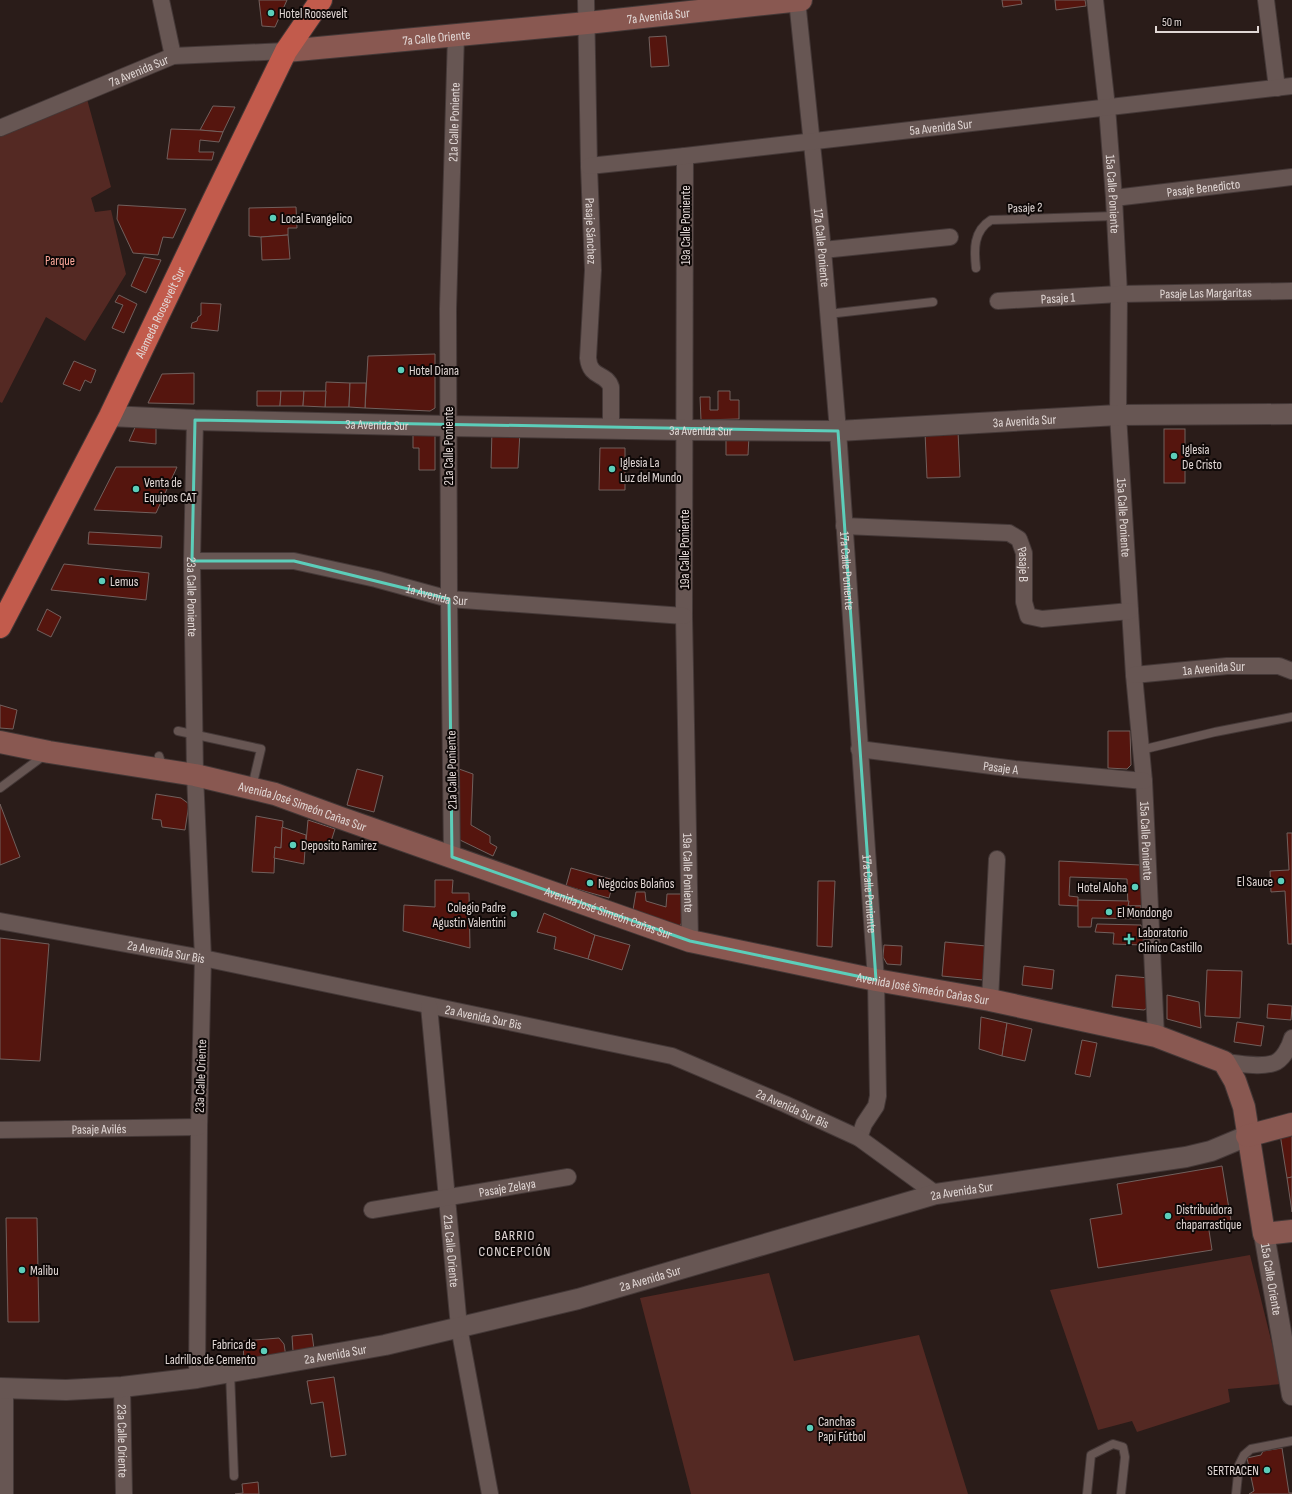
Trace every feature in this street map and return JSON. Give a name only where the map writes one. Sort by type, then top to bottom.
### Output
[{"type":"highway","name":"Alameda Roosevelt Sur","points":[[0,627],[11,596],[110,416],[286,51],[321,0]]},
{"type":"main road","name":"7a Avenida Sur","points":[[587,23],[798,0]]},
{"type":"main road","name":"7a Calle Oriente","points":[[286,51],[587,23]]},
{"type":"main road","name":"Avenida José Simeón Cañas Sur","points":[[0,742],[49,752],[85,753],[161,763],[195,775],[276,794],[690,941],[876,980],[990,1000],[1156,1036],[1224,1062]]},
{"type":"main road","points":[[1224,1062],[1235,1081],[1244,1107],[1247,1136],[1264,1234],[1292,1231]]},
{"type":"main road","name":"2a Avenida Sur","points":[[1247,1136],[1292,1124]]},
{"type":"street","points":[[162,0],[173,56]]},
{"type":"street","name":"Pasaje Sánchez","points":[[586,0],[588,166],[593,270],[588,366],[593,372],[610,383],[611,429]]},
{"type":"street","name":"17a Calle Poniente","points":[[798,0],[823,250],[838,431],[876,980],[878,1096],[876,1106],[864,1124],[859,1138]]},
{"type":"street","name":"15a Calle Poniente","points":[[1095,0],[1107,107],[1114,198],[1119,294],[1118,415],[1134,675],[1144,781],[1156,1036]]},
{"type":"street","points":[[1266,0],[1285,87]]},
{"type":"street","name":"21a Calle Poniente","points":[[452,857],[448,309],[456,34]]},
{"type":"street","name":"7a Avenida Sur","points":[[0,128],[173,56],[286,51]]},
{"type":"street","name":"5a Avenida Sur","points":[[588,166],[1285,87]]},
{"type":"street","name":"19a Calle Poniente","points":[[686,156],[684,616],[690,941]]},
{"type":"street","name":"Pasaje Benedicto","points":[[1114,198],[1292,177]]},
{"type":"street","points":[[823,250],[950,237]]},
{"type":"street","name":"Pasaje Las Margaritas","points":[[1119,294],[1292,291]]},
{"type":"street","name":"Pasaje 1","points":[[998,301],[1119,294]]},
{"type":"street","name":"3a Avenida Sur","points":[[110,416],[195,420],[448,426],[838,431],[1118,415],[1292,414]]},
{"type":"street","name":"23a Calle Poniente","points":[[195,420],[192,561],[195,775]]},
{"type":"street","name":"Pasaje B","points":[[844,526],[1009,533],[1019,539],[1024,554],[1024,602],[1028,616],[1042,619],[1130,611]]},
{"type":"street","name":"1a Avenida Sur","points":[[192,561],[294,562],[376,579],[449,599],[684,616]]},
{"type":"street","name":"1a Avenida Sur","points":[[1134,675],[1227,666],[1279,666],[1292,672]]},
{"type":"street","name":"Pasaje A","points":[[859,749],[1015,769],[1144,781]]},
{"type":"street","name":"23a Calle Oriente","points":[[195,775],[203,958],[199,1127],[197,1378]]},
{"type":"street","points":[[990,1000],[997,859]]},
{"type":"street","name":"2a Avenida Sur Bis","points":[[0,921],[203,958],[672,1056],[785,1104],[859,1138],[936,1194]]},
{"type":"street","name":"21a Calle Oriente","points":[[429,1006],[459,1327],[490,1494]]},
{"type":"street","name":"Avenida José Simeón Cañas Sur","points":[[1224,1062],[1256,1065],[1276,1063],[1289,1048],[1292,1038]]},
{"type":"street","name":"Pasaje Avilés","points":[[0,1130],[199,1127]]},
{"type":"street","name":"2a Avenida Sur","points":[[2,1388],[66,1390],[122,1387],[197,1378],[385,1345],[578,1299],[936,1194],[1186,1157],[1211,1151],[1247,1136]]},
{"type":"street","name":"Pasaje Zelaya","points":[[372,1210],[568,1177]]},
{"type":"street","name":"15a Calle Oriente","points":[[1264,1234],[1292,1395]]},
{"type":"street","name":"23a Calle Oriente","points":[[122,1387],[124,1494]]},
{"type":"street","points":[[2,1388],[5,1494]]},
{"type":"lane","name":"Pasaje 2","points":[[976,268],[974,249],[978,234],[984,224],[991,220],[1115,216]]},
{"type":"lane","points":[[828,314],[933,302]]},
{"type":"lane","points":[[1141,750],[1215,732],[1292,717]]},
{"type":"lane","points":[[178,731],[261,749],[252,788]]},
{"type":"lane","points":[[0,788],[49,752]]},
{"type":"lane","points":[[230,1372],[234,1476]]},
{"type":"lane","points":[[1236,1494],[1239,1465],[1244,1455],[1251,1449],[1292,1441]]},
{"type":"lane","points":[[1087,1494],[1091,1455],[1113,1444],[1123,1446],[1125,1456],[1121,1494]]},
{"type":"highlighted area","points":[[195,420],[838,431],[876,980],[690,941],[452,857],[449,599],[294,561],[192,561]]},
{"type":"green space","name":"Parque","points":[[87,99],[111,187],[91,198],[95,212],[111,210],[126,274],[85,341],[46,317],[2,403],[0,402],[0,130]]},
{"type":"green space","points":[[1250,1255],[1282,1384],[1228,1389],[1230,1402],[1137,1432],[1132,1421],[1098,1430],[1050,1290]]},
{"type":"green space","name":"Canchas Papi Fútbol","points":[[769,1273],[794,1361],[919,1335],[968,1494],[691,1494],[640,1298]]},
{"type":"building","name":"Hotel Roosevelt","points":[[259,0],[287,0],[275,27],[262,26]]},
{"type":"building","points":[[1002,0],[1021,0],[1022,4],[1003,7]]},
{"type":"building","points":[[1055,0],[1085,0],[1086,6],[1056,10]]},
{"type":"building","points":[[666,36],[669,66],[651,67],[649,37]]},
{"type":"building","points":[[213,106],[235,107],[223,132],[200,130]]},
{"type":"building","points":[[171,129],[223,132],[219,142],[200,140],[199,152],[214,152],[212,160],[167,159]]},
{"type":"building","points":[[118,205],[186,209],[173,238],[163,237],[158,255],[133,253],[117,219]]},
{"type":"building","name":"Local Evangelico","points":[[296,207],[297,228],[288,228],[288,235],[261,237],[249,236],[249,208]]},
{"type":"building","points":[[288,235],[290,259],[262,260],[261,237]]},
{"type":"building","points":[[144,257],[161,260],[146,293],[131,286]]},
{"type":"building","points":[[119,295],[137,304],[124,333],[112,328],[123,305],[115,302]]},
{"type":"building","points":[[201,303],[221,304],[218,331],[191,328],[192,323],[197,321],[198,317],[201,315]]},
{"type":"building","name":"Hotel Diana","points":[[435,354],[435,408],[430,411],[365,408],[368,356]]},
{"type":"building","points":[[74,361],[96,370],[91,383],[85,380],[80,391],[63,384]]},
{"type":"building","points":[[194,373],[194,404],[148,403],[162,374]]},
{"type":"building","points":[[326,382],[350,383],[349,407],[325,407]]},
{"type":"building","points":[[350,383],[366,383],[365,408],[349,407]]},
{"type":"building","points":[[257,391],[281,391],[280,406],[257,406]]},
{"type":"building","points":[[281,391],[304,391],[303,406],[280,406]]},
{"type":"building","points":[[304,391],[326,391],[325,407],[303,406]]},
{"type":"building","points":[[718,391],[730,391],[730,400],[739,400],[739,419],[701,420],[700,397],[710,397],[710,410],[718,410]]},
{"type":"building","points":[[156,422],[156,444],[129,441],[137,423]]},
{"type":"building","points":[[413,428],[435,434],[435,470],[419,470],[419,448],[413,448]]},
{"type":"building","name":"Iglesia De Cristo","points":[[1164,429],[1185,429],[1185,483],[1164,483]]},
{"type":"building","points":[[492,430],[520,431],[518,468],[491,468]]},
{"type":"building","points":[[958,431],[960,477],[927,478],[925,432]]},
{"type":"building","points":[[726,436],[749,436],[748,455],[726,455]]},
{"type":"building","name":"Iglesia La Luz del Mundo","points":[[600,448],[625,448],[625,490],[599,490]]},
{"type":"building","name":"Venta de Equipos CAT","points":[[116,467],[177,467],[156,513],[94,510]]},
{"type":"building","points":[[89,532],[162,536],[161,548],[88,544]]},
{"type":"building","name":"Lemus","points":[[64,564],[149,573],[146,600],[51,590]]},
{"type":"building","points":[[47,609],[61,617],[51,637],[37,630]]},
{"type":"building","points":[[0,705],[17,710],[13,729],[0,728]]},
{"type":"building","points":[[1108,731],[1130,731],[1131,765],[1127,769],[1108,768]]},
{"type":"building","points":[[357,769],[383,776],[374,812],[347,805]]},
{"type":"building","points":[[459,769],[473,774],[471,825],[490,836],[490,843],[497,847],[493,856],[460,840],[455,830]]},
{"type":"building","points":[[156,794],[181,798],[189,804],[185,830],[162,827],[161,820],[152,819]]},
{"type":"building","points":[[0,804],[20,857],[0,865]]},
{"type":"building","points":[[256,816],[283,821],[281,848],[275,847],[274,873],[252,872]]},
{"type":"building","points":[[308,820],[335,829],[328,851],[306,842]]},
{"type":"building","name":"Deposito Ramirez","points":[[282,827],[306,835],[304,864],[274,858],[275,847],[281,848]]},
{"type":"building","name":"El Sauce","points":[[1287,833],[1292,833],[1292,944],[1288,944],[1285,891],[1271,892],[1270,871],[1289,870]]},
{"type":"building","name":"Hotel Aloha","points":[[1059,861],[1140,865],[1144,906],[1128,906],[1127,879],[1070,877],[1069,896],[1078,897],[1078,906],[1059,905]]},
{"type":"building","name":"Negocios Bolaños","points":[[571,868],[614,880],[609,898],[566,886]]},
{"type":"building","points":[[435,880],[453,880],[452,893],[469,893],[470,948],[403,931],[404,905],[435,907]]},
{"type":"building","points":[[818,881],[835,881],[832,947],[817,946]]},
{"type":"building","points":[[636,892],[645,892],[646,901],[666,907],[667,894],[682,894],[682,922],[680,926],[633,910]]},
{"type":"building","name":"El Mondongo","points":[[1078,900],[1129,901],[1128,906],[1141,906],[1140,919],[1092,918],[1091,927],[1078,927]]},
{"type":"building","points":[[544,913],[595,935],[588,959],[554,949],[556,937],[537,932]]},
{"type":"building","name":"Laboratorio Clinico Castillo","points":[[1097,924],[1141,925],[1141,931],[1144,931],[1144,945],[1113,944],[1114,933],[1095,932]]},
{"type":"building","points":[[595,935],[630,945],[622,970],[588,959]]},
{"type":"building","points":[[0,938],[49,944],[40,1061],[0,1059]]},
{"type":"building","points":[[945,942],[986,946],[983,980],[942,976]]},
{"type":"building","points":[[884,945],[902,946],[901,965],[887,964],[883,957]]},
{"type":"building","points":[[1024,966],[1054,970],[1052,989],[1022,985]]},
{"type":"building","points":[[1207,970],[1242,971],[1240,1018],[1205,1016]]},
{"type":"building","points":[[1116,975],[1149,978],[1149,1007],[1144,1010],[1112,1007]]},
{"type":"building","points":[[1167,995],[1199,1002],[1201,1028],[1167,1019]]},
{"type":"building","points":[[1268,1004],[1292,1006],[1291,1020],[1267,1018]]},
{"type":"building","points":[[981,1017],[1007,1023],[1002,1056],[979,1049]]},
{"type":"building","points":[[1237,1022],[1264,1026],[1261,1046],[1234,1042]]},
{"type":"building","points":[[1007,1023],[1032,1029],[1025,1061],[1002,1056]]},
{"type":"building","points":[[1082,1040],[1097,1043],[1090,1077],[1075,1074]]},
{"type":"building","points":[[1292,1130],[1292,1177],[1287,1178],[1280,1134]]},
{"type":"building","name":"Distribuidora chaparrastique","points":[[1222,1166],[1231,1221],[1208,1224],[1212,1250],[1098,1268],[1090,1219],[1122,1214],[1117,1184]]},
{"type":"building","points":[[1292,1177],[1292,1212],[1287,1178]]},
{"type":"building","name":"Malibu","points":[[6,1218],[37,1218],[39,1322],[8,1322]]},
{"type":"building","points":[[312,1334],[314,1349],[293,1351],[292,1336]]},
{"type":"building","name":"Fabrica de Ladrillos de Cemento","points":[[279,1338],[284,1344],[286,1357],[244,1363],[243,1341]]},
{"type":"building","points":[[334,1377],[346,1455],[331,1457],[323,1402],[311,1404],[307,1381]]},
{"type":"building","name":"SERTRACEN","points":[[1282,1448],[1289,1493],[1292,1494],[1249,1494],[1254,1491],[1247,1458],[1261,1455],[1263,1451]]},
{"type":"building","points":[[258,1482],[259,1494],[235,1494],[243,1493],[242,1484]]},
{"type":"place","name":"Hotel Roosevelt","points":[[271,13]]},
{"type":"place","name":"Local Evangelico","points":[[273,218]]},
{"type":"place","name":"Hotel Diana","points":[[401,370]]},
{"type":"place","name":"Iglesia De Cristo","points":[[1174,456]]},
{"type":"place","name":"Iglesia La Luz del Mundo","points":[[612,469]]},
{"type":"place","name":"Venta de Equipos CAT","points":[[136,489]]},
{"type":"place","name":"Lemus","points":[[102,581]]},
{"type":"place","name":"Deposito Ramirez","points":[[293,845]]},
{"type":"place","name":"El Sauce","points":[[1281,881]]},
{"type":"place","name":"Negocios Bolaños","points":[[590,883]]},
{"type":"place","name":"Hotel Aloha","points":[[1135,887]]},
{"type":"place","name":"El Mondongo","points":[[1109,912]]},
{"type":"place","name":"Colegio Padre Agustin Valentini","points":[[514,914]]},
{"type":"place","name":"Laboratorio Clinico Castillo","points":[[1129,939]]},
{"type":"place","name":"Distribuidora chaparrastique","points":[[1168,1216]]},
{"type":"place","name":"Malibu","points":[[22,1270]]},
{"type":"place","name":"Fabrica de Ladrillos de Cemento","points":[[264,1351]]},
{"type":"place","name":"Canchas Papi Fútbol","points":[[810,1428]]},
{"type":"place","name":"SERTRACEN","points":[[1267,1470]]},
{"type":"district","name":"BARRIO CONCEPCIÓN","points":[[515,1244]]}]
